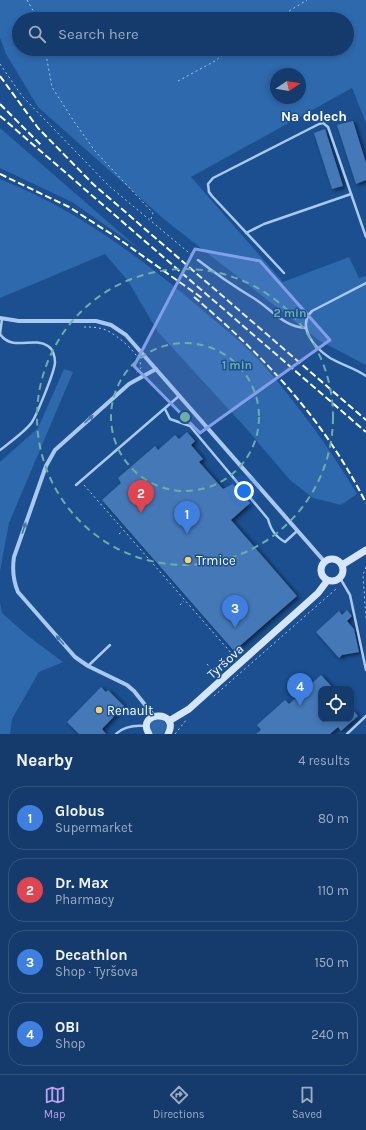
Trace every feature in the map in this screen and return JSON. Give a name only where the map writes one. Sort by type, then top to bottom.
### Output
[{"type":"main road","points":[[342,565],[366,550]]},
{"type":"main road","points":[[335,559],[342,565],[343,572],[340,578],[334,582],[327,581],[320,572],[324,561],[335,559]]},
{"type":"main road","name":"Tyršova","points":[[169,721],[185,712],[222,681],[318,593],[327,581]]},
{"type":"main road","points":[[149,734],[146,726],[154,716],[164,717],[169,721],[170,729],[168,734]]},
{"type":"street","points":[[1,318],[20,320],[96,321],[111,325],[126,335],[324,561]]},
{"type":"street","points":[[154,716],[134,691],[127,685],[88,666],[75,657],[18,592],[13,576],[14,557],[46,466],[55,450],[129,384],[156,369]]},
{"type":"lane","points":[[284,273],[212,196],[208,188],[210,181],[319,124],[322,123],[328,127],[366,237]]},
{"type":"lane","points":[[246,232],[264,224],[351,194]]},
{"type":"lane","points":[[198,260],[239,291],[256,300],[279,319],[286,323],[305,328]]},
{"type":"lane","points":[[366,283],[312,311],[306,320],[305,328],[315,344],[329,357],[366,376]]},
{"type":"lane","points":[[0,450],[32,422],[53,370],[55,360],[49,346],[36,343],[14,344],[3,338],[0,334],[1,318]]},
{"type":"lane","points":[[76,485],[179,396]]},
{"type":"lane","points":[[164,409],[170,419],[190,426],[268,519],[271,530],[278,538],[285,542],[298,531]]},
{"type":"lane","points":[[340,578],[350,594],[366,670]]},
{"type":"lane","points":[[88,666],[110,645]]},
{"type":"lane","points":[[347,734],[366,716]]},
{"type":"lane","points":[[116,734],[120,730],[135,725],[146,726]]},
{"type":"path","points":[[27,0],[34,12]]},
{"type":"path","points":[[288,12],[307,0]]},
{"type":"path","points":[[46,56],[52,87],[95,151],[153,213],[150,220]]},
{"type":"path","points":[[178,82],[216,61],[222,56]]},
{"type":"path","points":[[0,64],[22,96],[109,186],[198,260]]},
{"type":"path","points":[[80,327],[96,327],[114,334],[139,358],[141,366],[136,373]]},
{"type":"path","points":[[81,481],[232,654],[212,670],[207,664]]},
{"type":"path","points":[[119,534],[124,530]]},
{"type":"path","points":[[366,567],[363,579],[366,618]]},
{"type":"path","points":[[213,697],[336,590]]},
{"type":"path","points":[[180,605],[185,601]]},
{"type":"path","points":[[218,676],[215,673],[237,655]]},
{"type":"path","points":[[217,666],[220,669]]},
{"type":"path","points":[[175,734],[188,717]]},
{"type":"highlighted area","points":[[195,249],[260,261],[330,340],[200,433],[134,366]]},
{"type":"shaded area","points":[[0,0],[366,0],[366,123],[352,88],[191,177],[283,282],[349,257],[359,278],[366,276],[366,365],[320,341],[165,220],[38,107],[6,54],[0,38]]},
{"type":"shaded area","points":[[0,128],[138,248],[72,202],[0,168]]},
{"type":"shaded area","points":[[0,179],[54,204],[105,235],[154,270],[234,336],[258,359],[290,397],[325,445],[357,494],[341,505],[313,498],[290,480],[244,426],[158,332],[128,281],[105,254],[0,298]]},
{"type":"shaded area","points":[[64,369],[73,372],[9,523],[0,571],[0,462],[38,428]]},
{"type":"shaded area","points":[[0,602],[2,613],[28,636],[63,662],[39,672],[12,719],[10,734],[0,734]]},
{"type":"shaded area","points":[[158,719],[165,724],[165,730],[161,734],[155,734],[150,727],[155,720]]},
{"type":"building","points":[[353,121],[366,163],[366,180],[356,184],[337,125]]},
{"type":"building","points":[[325,129],[343,186],[332,189],[314,133]]},
{"type":"building","points":[[187,432],[195,441],[191,445],[203,459],[199,462],[223,489],[233,484],[250,503],[231,520],[297,596],[234,651],[102,500],[121,483],[118,478],[155,446],[158,450],[175,435],[179,439]]},
{"type":"building","points":[[347,610],[352,616],[347,621],[354,629],[359,652],[342,655],[339,658],[316,632],[339,611],[342,615]]},
{"type":"building","points":[[321,675],[331,686],[318,686],[318,722],[351,722],[341,731],[338,727],[330,734],[256,734],[261,730],[257,725],[285,700],[289,704]]},
{"type":"building","name":"Renault","points":[[101,687],[106,692],[108,690],[124,706],[102,729],[106,734],[79,734],[67,722]]},
{"type":"building","points":[[354,711],[358,716],[354,720]]},
{"type":"railway","points":[[0,76],[38,128],[93,184],[366,420]]},
{"type":"railway","points":[[0,104],[41,145]]},
{"type":"railway","points":[[0,116],[366,432]]},
{"type":"railway","points":[[0,174],[69,207],[116,237],[202,298]]},
{"type":"railway","points":[[194,297],[245,343],[291,391],[331,444],[366,503]]},
{"type":"place","name":"Dr. Max","points":[[141,513]]},
{"type":"place","name":"Globus","points":[[187,534]]},
{"type":"place","name":"Trmice","points":[[188,560]]},
{"type":"place","name":"Decathlon","points":[[235,628]]},
{"type":"place","name":"OBI","points":[[300,706]]},
{"type":"place","name":"Renault","points":[[99,710]]},
{"type":"district","name":"Na dolech","points":[[314,116]]}]
